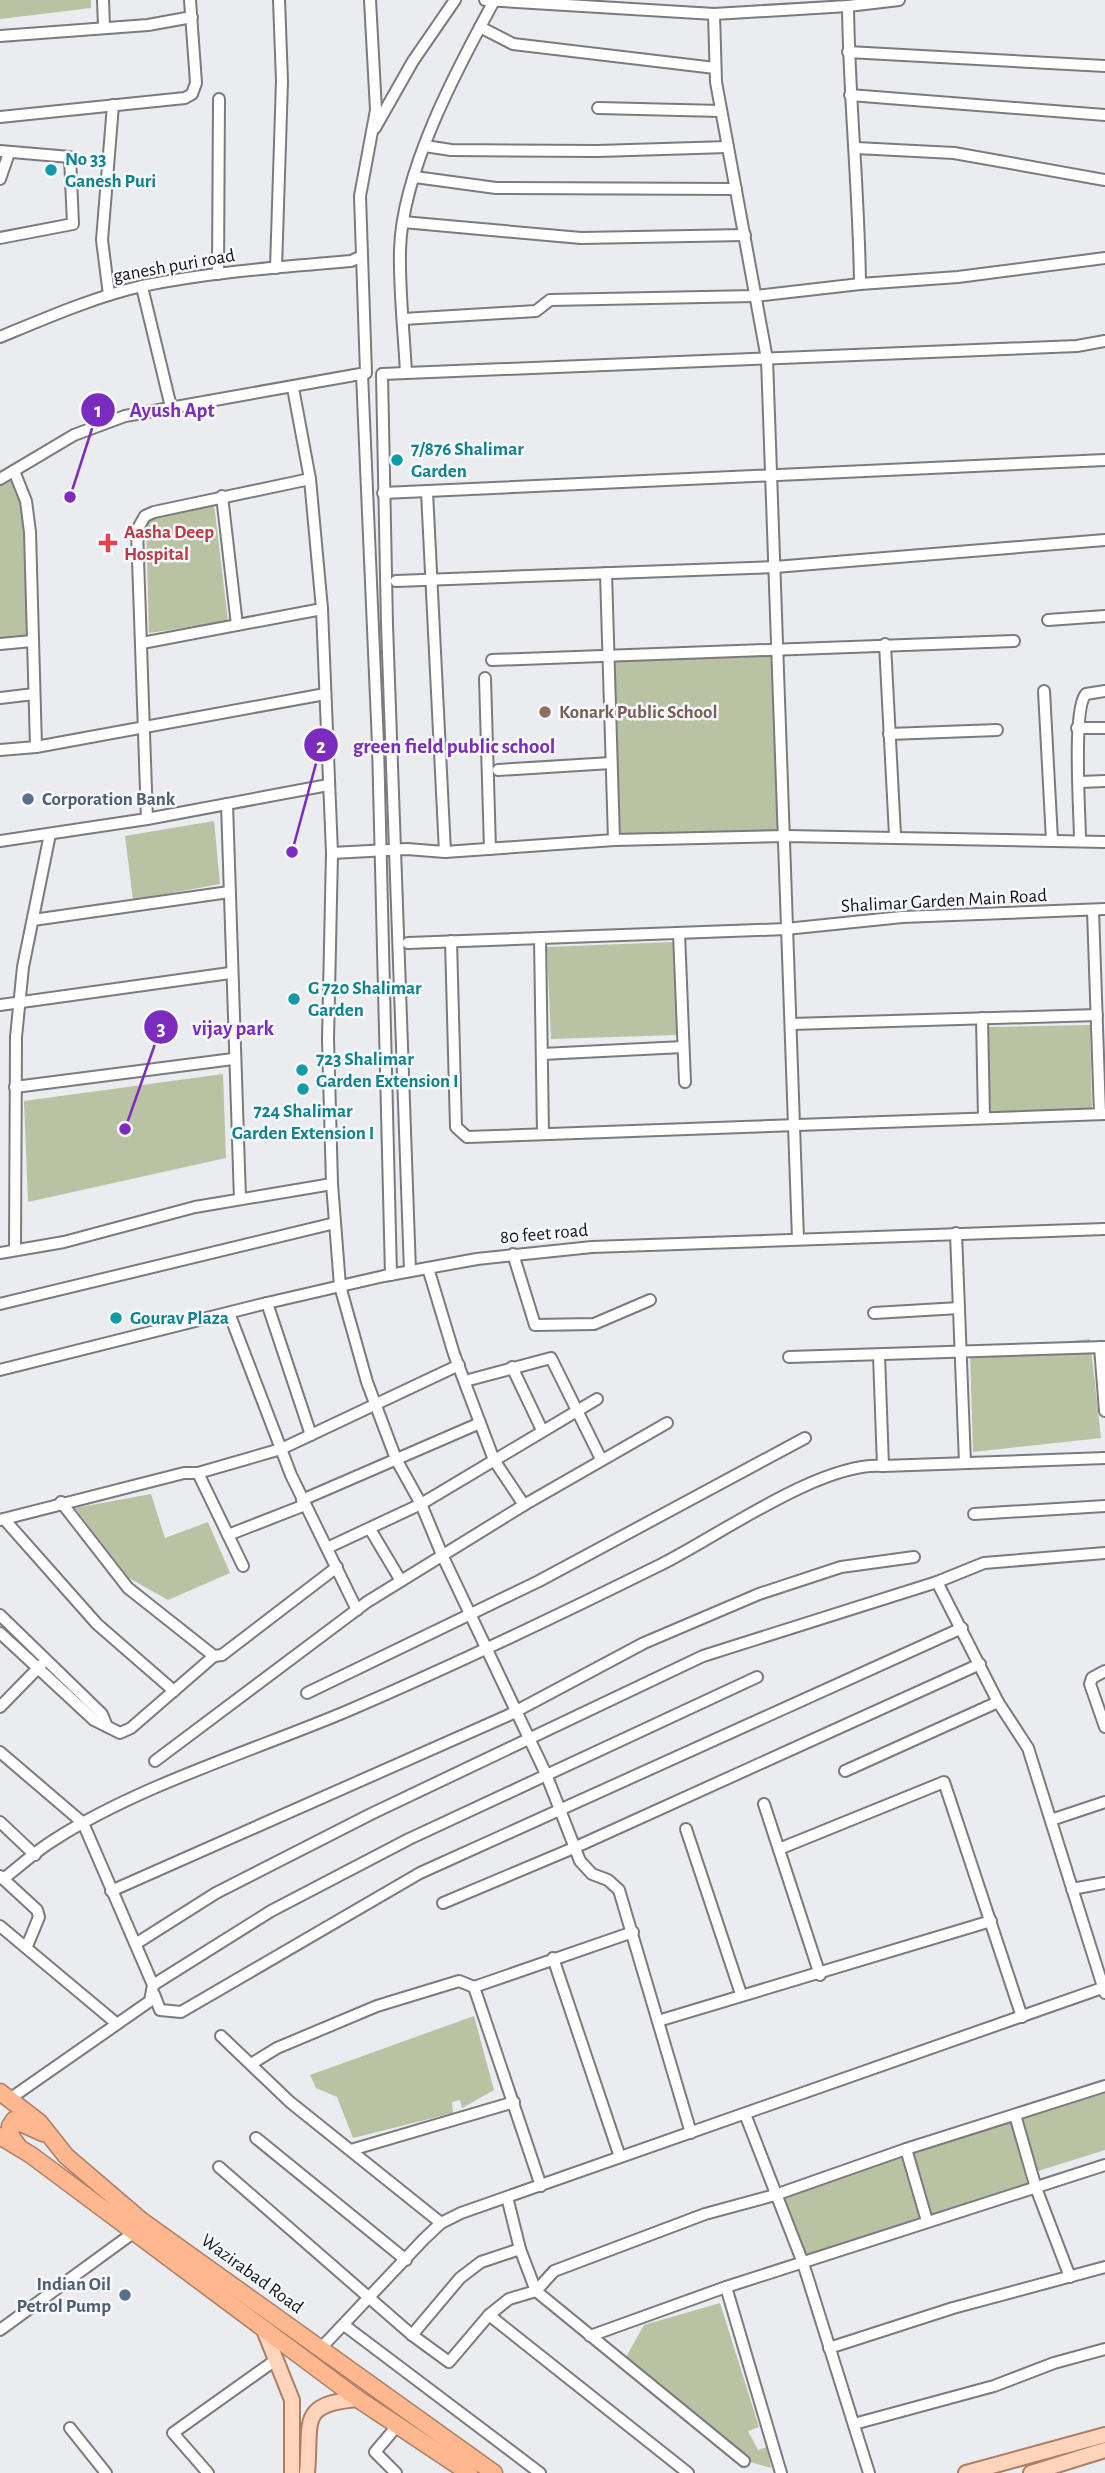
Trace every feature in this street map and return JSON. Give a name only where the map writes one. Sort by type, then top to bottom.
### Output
[{"type":"highway","name":"Wazirabad Road","points":[[6,2095],[39,2122],[66,2156],[142,2221],[494,2473]]},
{"type":"highway","points":[[20,2148],[11,2136],[10,2126],[14,2120],[50,2137]]},
{"type":"highway","name":"Wazirabad Road","points":[[0,2136],[20,2148],[358,2399],[469,2473]]},
{"type":"main road","points":[[264,2330],[292,2400],[292,2473]]},
{"type":"main road","points":[[307,2473],[309,2426],[314,2413],[329,2401],[358,2399]]},
{"type":"main road","points":[[966,2473],[1105,2435]]},
{"type":"main road","points":[[1031,2473],[1058,2469],[1104,2453]]},
{"type":"street","points":[[103,0],[104,27]]},
{"type":"street","points":[[0,117],[185,98],[192,94],[195,83],[190,0]]},
{"type":"street","points":[[276,268],[282,81],[279,0]]},
{"type":"street","points":[[0,479],[74,435],[125,416],[366,373],[360,257],[360,188],[376,110],[370,0]]},
{"type":"street","points":[[368,140],[413,61],[455,0]]},
{"type":"street","points":[[485,0],[644,6],[714,14],[791,5],[848,6],[899,0]]},
{"type":"street","points":[[406,373],[400,249],[403,222],[425,146],[494,1]]},
{"type":"street","points":[[848,6],[860,284]]},
{"type":"street","points":[[714,14],[715,68],[721,110],[767,359],[786,836],[786,929],[798,1239]]},
{"type":"street","points":[[0,36],[148,25],[191,17]]},
{"type":"street","points":[[480,27],[513,44],[715,68]]},
{"type":"street","points":[[848,52],[1105,66]]},
{"type":"street","points":[[850,95],[1105,115]]},
{"type":"street","points":[[218,274],[219,99]]},
{"type":"street","points":[[109,295],[102,240],[113,105]]},
{"type":"street","points":[[598,107],[721,110]]},
{"type":"street","points":[[425,146],[451,150],[598,151],[728,147]]},
{"type":"street","points":[[856,148],[954,153],[1105,180]]},
{"type":"street","points":[[0,178],[5,152],[70,157],[73,224],[0,238]]},
{"type":"street","points":[[415,177],[496,188],[736,189]]},
{"type":"street","points":[[403,222],[581,238],[745,235]]},
{"type":"street","name":"ganesh puri road","points":[[0,337],[109,295],[142,286],[218,274],[351,261],[360,257]]},
{"type":"street","points":[[403,319],[536,311],[550,300],[754,296],[860,284],[958,277],[1105,258]]},
{"type":"street","points":[[142,286],[171,407]]},
{"type":"street","points":[[410,1271],[383,494],[382,374],[1064,347],[1105,341]]},
{"type":"street","points":[[362,374],[378,744],[391,1275]]},
{"type":"street","points":[[293,388],[310,480],[322,609],[332,853],[328,1039],[332,1184],[340,1286],[374,1402],[396,1459],[421,1504],[443,1557],[546,1774],[586,1869],[619,1890],[691,2133]]},
{"type":"street","points":[[383,494],[772,478],[1105,460]]},
{"type":"street","points":[[15,471],[26,501],[30,532],[36,747]]},
{"type":"street","points":[[146,819],[137,530],[140,522],[154,512],[310,480]]},
{"type":"street","points":[[428,492],[445,852]]},
{"type":"street","points":[[222,496],[237,625]]},
{"type":"street","points":[[396,581],[775,567],[1105,540]]},
{"type":"street","points":[[606,573],[614,840]]},
{"type":"street","points":[[142,643],[322,609]]},
{"type":"street","points":[[1048,620],[1105,616]]},
{"type":"street","points":[[0,644],[32,641]]},
{"type":"street","points":[[492,660],[1014,641]]},
{"type":"street","points":[[885,644],[895,835]]},
{"type":"street","points":[[485,678],[490,849]]},
{"type":"street","points":[[1044,691],[1052,839]]},
{"type":"street","points":[[1080,840],[1077,728],[1082,698],[1092,692],[1105,691]]},
{"type":"street","points":[[0,698],[34,694]]},
{"type":"street","points":[[0,750],[36,747],[325,694]]},
{"type":"street","points":[[1077,728],[1105,728]]},
{"type":"street","points":[[889,734],[997,730]]},
{"type":"street","points":[[498,770],[611,763]]},
{"type":"street","points":[[1080,782],[1105,781]]},
{"type":"street","points":[[0,841],[146,819],[328,785]]},
{"type":"street","points":[[227,804],[230,973],[240,1199]]},
{"type":"street","points":[[15,1250],[15,1087],[20,1003],[50,834]]},
{"type":"street","points":[[332,853],[380,850],[445,852],[614,840],[786,836],[895,835],[1105,842]]},
{"type":"street","points":[[33,920],[229,892]]},
{"type":"street","points":[[451,941],[457,1132],[467,1137],[1103,1114],[1097,1015],[1099,910]]},
{"type":"street","name":"Shalimar Garden Main Road","points":[[408,943],[786,929],[902,917],[1099,910]]},
{"type":"street","points":[[679,933],[685,1082]]},
{"type":"street","points":[[540,938],[543,1135]]},
{"type":"street","points":[[0,1005],[230,973]]},
{"type":"street","points":[[791,1024],[1097,1015]]},
{"type":"street","points":[[982,1018],[984,1118]]},
{"type":"street","points":[[542,1054],[683,1047]]},
{"type":"street","points":[[15,1087],[233,1059]]},
{"type":"street","points":[[0,1253],[64,1242],[195,1207],[332,1184]]},
{"type":"street","points":[[0,1304],[335,1223]]},
{"type":"street","name":"80 feet road","points":[[0,1370],[340,1286],[513,1254],[592,1247],[1105,1229]]},
{"type":"street","points":[[956,1233],[965,1463]]},
{"type":"street","points":[[513,1254],[535,1325],[594,1324],[650,1300]]},
{"type":"street","points":[[428,1268],[459,1366],[494,1460],[524,1505]]},
{"type":"street","points":[[267,1303],[311,1435]]},
{"type":"street","points":[[874,1312],[959,1308]]},
{"type":"street","points":[[229,1313],[281,1449],[357,1610]]},
{"type":"street","points":[[789,1357],[1102,1347],[1105,1411]]},
{"type":"street","points":[[879,1355],[883,1466]]},
{"type":"street","points":[[465,1381],[551,1358],[601,1459]]},
{"type":"street","points":[[174,1691],[90,1617],[2,1520],[61,1502],[184,1473],[198,1473],[281,1449],[374,1402],[459,1366]]},
{"type":"street","points":[[512,1367],[542,1430]]},
{"type":"street","points":[[327,1548],[421,1504],[597,1399]]},
{"type":"street","points":[[228,1535],[480,1423]]},
{"type":"street","points":[[155,1761],[357,1610],[524,1505],[667,1423]]},
{"type":"street","points":[[307,1693],[471,1615],[805,1438]]},
{"type":"street","points":[[27,1947],[39,1917],[37,1910],[2,1878],[83,1823],[174,1781],[487,1650],[666,1562],[793,1492],[854,1468],[1105,1458]]},
{"type":"street","points":[[198,1473],[243,1566]]},
{"type":"street","points":[[61,1502],[128,1588],[214,1656]]},
{"type":"street","points":[[974,1514],[1105,1506]]},
{"type":"street","points":[[370,1529],[401,1581]]},
{"type":"street","points":[[137,1943],[216,1893],[371,1814],[703,1656],[937,1582],[963,1569],[992,1562],[1105,1553]]},
{"type":"street","points":[[111,1891],[516,1712],[644,1643],[759,1594],[841,1567],[914,1557]]},
{"type":"street","points":[[0,1633],[102,1714],[106,1724],[117,1732],[126,1732],[214,1656],[222,1655],[337,1567]]},
{"type":"street","points":[[321,2348],[441,2223],[461,2213],[1104,1989],[1028,1748],[998,1702],[937,1582]]},
{"type":"street","points":[[0,1615],[41,1665]]},
{"type":"street","points":[[0,1752],[83,1823],[111,1891],[137,1943],[160,2010],[181,2012],[420,1872],[962,1628]]},
{"type":"street","points":[[443,1903],[576,1847],[980,1664]]},
{"type":"street","points":[[0,1707],[41,1665]]},
{"type":"street","points":[[1105,1671],[1092,1678],[1090,1684],[1105,1727]]},
{"type":"street","points":[[6,2095],[150,2001],[153,1989],[271,1911],[409,1839],[757,1677]]},
{"type":"street","points":[[845,1771],[998,1702]]},
{"type":"street","points":[[779,1849],[944,1782],[1023,2017]]},
{"type":"street","points":[[1051,1819],[1105,1802]]},
{"type":"street","points":[[764,1804],[820,1975]]},
{"type":"street","points":[[0,1822],[34,1855]]},
{"type":"street","points":[[685,1829],[741,1994]]},
{"type":"street","points":[[1072,1889],[1105,1882]]},
{"type":"street","points":[[658,2021],[741,1994],[820,1975],[991,1921]]},
{"type":"street","points":[[0,1926],[116,2023]]},
{"type":"street","points":[[251,2064],[278,2048],[377,2006],[459,1980],[474,1987],[632,1932]]},
{"type":"street","points":[[553,1958],[620,2157]]},
{"type":"street","points":[[474,1987],[541,2186]]},
{"type":"street","points":[[221,2036],[351,2150],[441,2223]]},
{"type":"street","points":[[219,2167],[412,2335],[449,2362],[489,2315],[509,2299],[536,2291],[554,2272],[705,2214],[775,2195],[906,2149],[1105,2086]]},
{"type":"street","points":[[351,2150],[514,2102]]},
{"type":"street","points":[[746,2114],[803,2263],[869,2473]]},
{"type":"street","points":[[1015,2115],[1036,2188],[1070,2277]]},
{"type":"street","points":[[256,2138],[406,2260]]},
{"type":"street","points":[[906,2149],[927,2221]]},
{"type":"street","points":[[590,2336],[726,2287],[1105,2165]]},
{"type":"street","points":[[506,2197],[520,2249],[536,2291],[744,2461]]},
{"type":"street","points":[[2,2324],[132,2233]]},
{"type":"street","points":[[412,2335],[460,2278],[481,2262],[520,2249]]},
{"type":"street","points":[[829,2348],[953,2308],[1105,2267]]},
{"type":"street","points":[[726,2287],[781,2473]]},
{"type":"street","points":[[489,2315],[688,2473]]},
{"type":"street","points":[[344,2325],[540,2473]]},
{"type":"street","points":[[853,2424],[994,2386],[1054,2363],[1105,2349]]},
{"type":"street","points":[[208,2473],[173,2433],[277,2358]]},
{"type":"street","points":[[396,2473],[375,2452],[397,2426]]},
{"type":"street","points":[[70,2428],[106,2473]]},
{"type":"green space","points":[[0,0],[91,0],[91,8],[0,19]]},
{"type":"green space","points":[[14,471],[26,501],[32,641],[0,644],[0,479]]},
{"type":"green space","points":[[214,504],[228,621],[149,633],[146,520]]},
{"type":"green space","points":[[779,649],[786,836],[614,840],[608,655]]},
{"type":"green space","points":[[214,821],[220,884],[133,900],[125,836]]},
{"type":"green space","points":[[673,942],[677,1035],[551,1039],[547,947]]},
{"type":"green space","points":[[1090,1025],[1092,1112],[990,1115],[988,1027]]},
{"type":"green space","points":[[223,1074],[226,1158],[28,1202],[24,1101]]},
{"type":"green space","points":[[1090,1339],[1101,1438],[973,1452],[970,1352]]},
{"type":"green space","points":[[151,1494],[165,1538],[208,1522],[230,1573],[168,1600],[129,1578],[75,1508]]},
{"type":"green space","points":[[474,2016],[494,2090],[462,2108],[460,2100],[452,2102],[453,2113],[353,2138],[337,2097],[316,2088],[310,2075]]},
{"type":"green space","points":[[1105,2092],[1105,2150],[1035,2172],[1020,2118]]},
{"type":"green space","points":[[1011,2120],[1027,2183],[930,2216],[911,2152]]},
{"type":"green space","points":[[903,2154],[924,2219],[804,2261],[778,2196]]},
{"type":"green space","points":[[720,2303],[759,2427],[748,2431],[758,2450],[767,2447],[771,2468],[750,2462],[626,2357],[644,2325]]},
{"type":"place","name":"No 33 Ganesh Puri","points":[[51,170]]},
{"type":"place","name":"7/876 Shalimar Garden","points":[[397,460]]},
{"type":"place","name":"Ayush Apt","points":[[70,497]]},
{"type":"place","name":"Aasha Deep Hospital","points":[[108,543]]},
{"type":"place","name":"Konark Public School","points":[[545,712]]},
{"type":"place","name":"Corporation Bank","points":[[28,799]]},
{"type":"place","name":"green field public school","points":[[292,852]]},
{"type":"place","name":"G 720 Shalimar Garden","points":[[294,999]]},
{"type":"place","name":"723 Shalimar Garden Extension I","points":[[302,1070]]},
{"type":"place","name":"724 Shalimar Garden Extension I","points":[[303,1089]]},
{"type":"place","name":"vijay park","points":[[125,1129]]},
{"type":"place","name":"Gourav Plaza","points":[[116,1318]]},
{"type":"place","name":"Indian Oil Petrol Pump","points":[[125,2295]]}]
